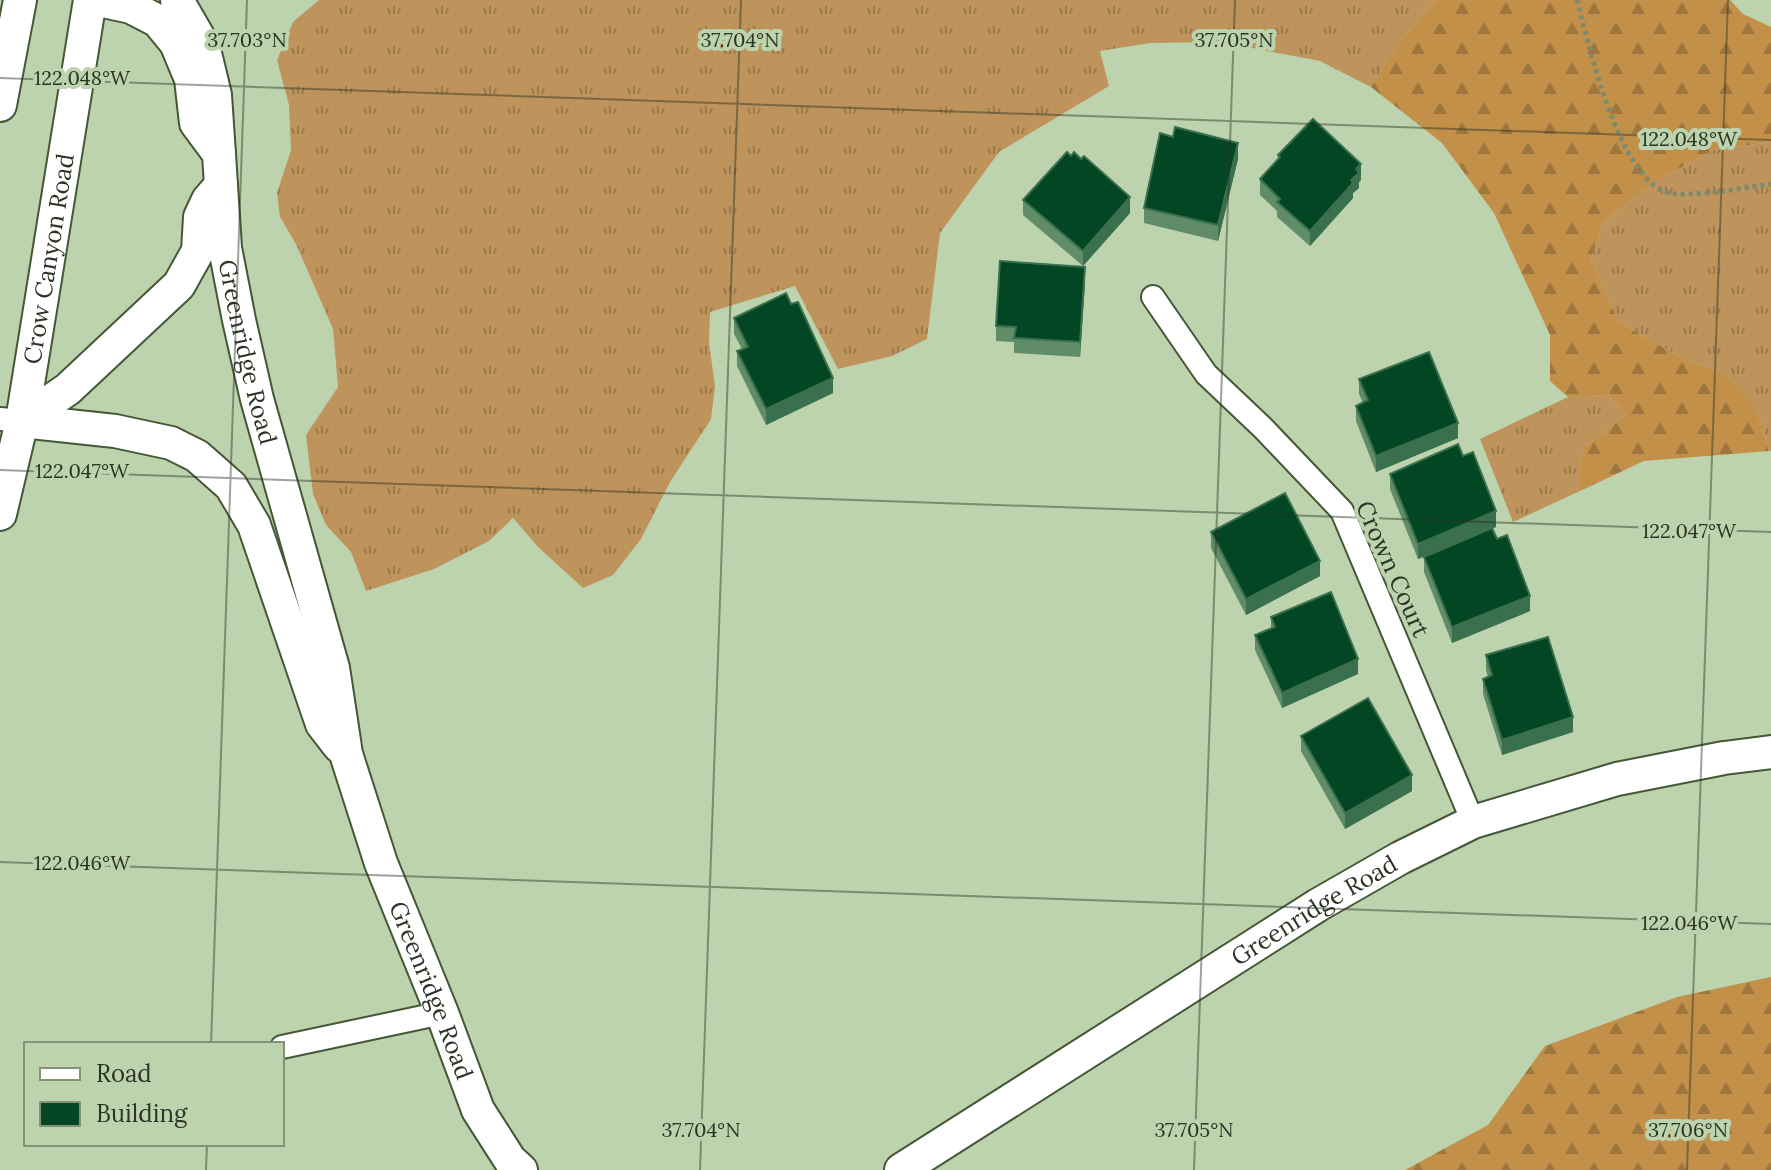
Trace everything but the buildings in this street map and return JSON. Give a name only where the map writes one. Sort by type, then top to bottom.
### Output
[{"type":"street","points":[[0,105],[20,0]]},
{"type":"street","name":"Crow Canyon Road","points":[[0,514],[11,420],[90,0]]},
{"type":"street","points":[[11,420],[68,389],[179,285],[198,251],[200,217],[220,170],[196,123],[191,79],[176,43],[158,21],[131,7],[99,0]]},
{"type":"street","name":"Greenridge Road","points":[[177,0],[203,45],[215,95],[225,248],[239,320],[257,399],[333,668],[346,754],[381,863],[478,1110],[510,1160],[521,1170]]},
{"type":"street","name":"Crown Court","points":[[1153,297],[1206,374],[1263,428],[1342,511],[1473,822]]},
{"type":"street","name":"Greenridge Road","points":[[11,420],[115,431],[171,443],[197,456],[231,486],[254,525],[322,724],[346,754]]},
{"type":"street","name":"Greenridge Road","points":[[901,1170],[1318,905],[1400,858],[1473,822],[1617,779],[1771,752]]},
{"type":"street","points":[[284,1047],[442,1013]]},
{"type":"path","points":[[1577,0],[1591,53],[1625,149],[1640,174],[1666,192],[1693,193],[1771,184]]},
{"type":"green space","points":[[319,0],[1436,0],[1399,43],[1371,87],[1320,61],[1221,42],[1150,43],[1100,51],[1109,86],[999,152],[940,233],[927,339],[892,356],[838,369],[795,286],[710,312],[709,343],[715,386],[711,419],[670,482],[641,539],[613,575],[583,588],[538,547],[513,518],[489,541],[434,569],[366,591],[351,552],[326,525],[313,494],[306,435],[338,387],[333,329],[296,244],[280,217],[277,193],[291,150],[289,105],[277,60],[293,22]]},
{"type":"green space","points":[[1436,0],[1730,0],[1743,14],[1771,27],[1771,142],[1713,150],[1653,183],[1603,222],[1591,260],[1619,322],[1675,354],[1727,376],[1756,407],[1769,451],[1644,461],[1580,491],[1583,448],[1626,415],[1608,395],[1568,397],[1550,381],[1550,335],[1494,213],[1442,143],[1371,87],[1399,43]]},
{"type":"green space","points":[[1771,142],[1769,451],[1756,407],[1727,376],[1675,354],[1619,322],[1591,260],[1603,222],[1653,183],[1713,150]]},
{"type":"green space","points":[[1608,395],[1626,415],[1583,448],[1580,491],[1513,522],[1480,439],[1568,397]]},
{"type":"green space","points":[[1771,977],[1771,1170],[1405,1170],[1488,1125],[1545,1046],[1677,997]]}]
